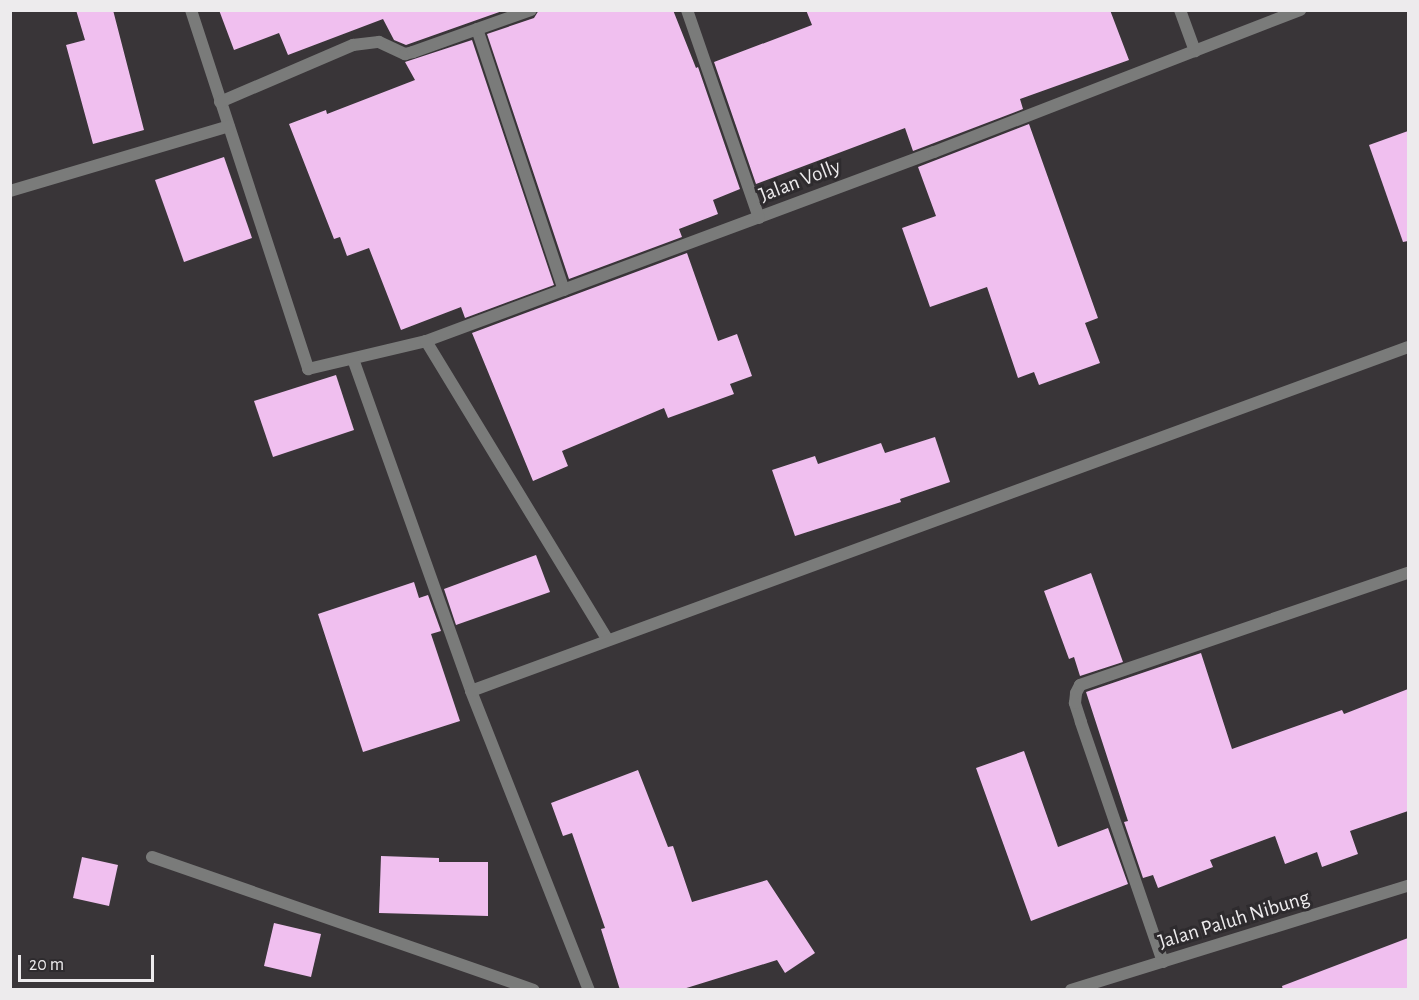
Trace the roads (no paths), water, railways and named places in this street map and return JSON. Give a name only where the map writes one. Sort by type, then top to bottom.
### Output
[{"type":"street","points":[[10,191],[229,126],[191,10]]},
{"type":"street","points":[[220,102],[353,45],[379,42],[405,54],[531,10]]},
{"type":"street","points":[[687,10],[759,218]]},
{"type":"street","points":[[1180,10],[1195,51]]},
{"type":"street","name":"Jalan Volly","points":[[229,126],[308,369],[426,341],[759,218],[1300,10]]},
{"type":"street","points":[[477,29],[564,290]]},
{"type":"street","points":[[426,341],[608,640]]},
{"type":"street","points":[[471,691],[1408,347]]},
{"type":"street","points":[[353,359],[471,691],[589,990]]},
{"type":"street","points":[[1163,962],[1078,712],[1076,693],[1080,685],[1408,573]]},
{"type":"street","points":[[152,857],[534,990]]},
{"type":"street","name":"Jalan Paluh Nibung","points":[[1071,990],[1408,886]]}]
